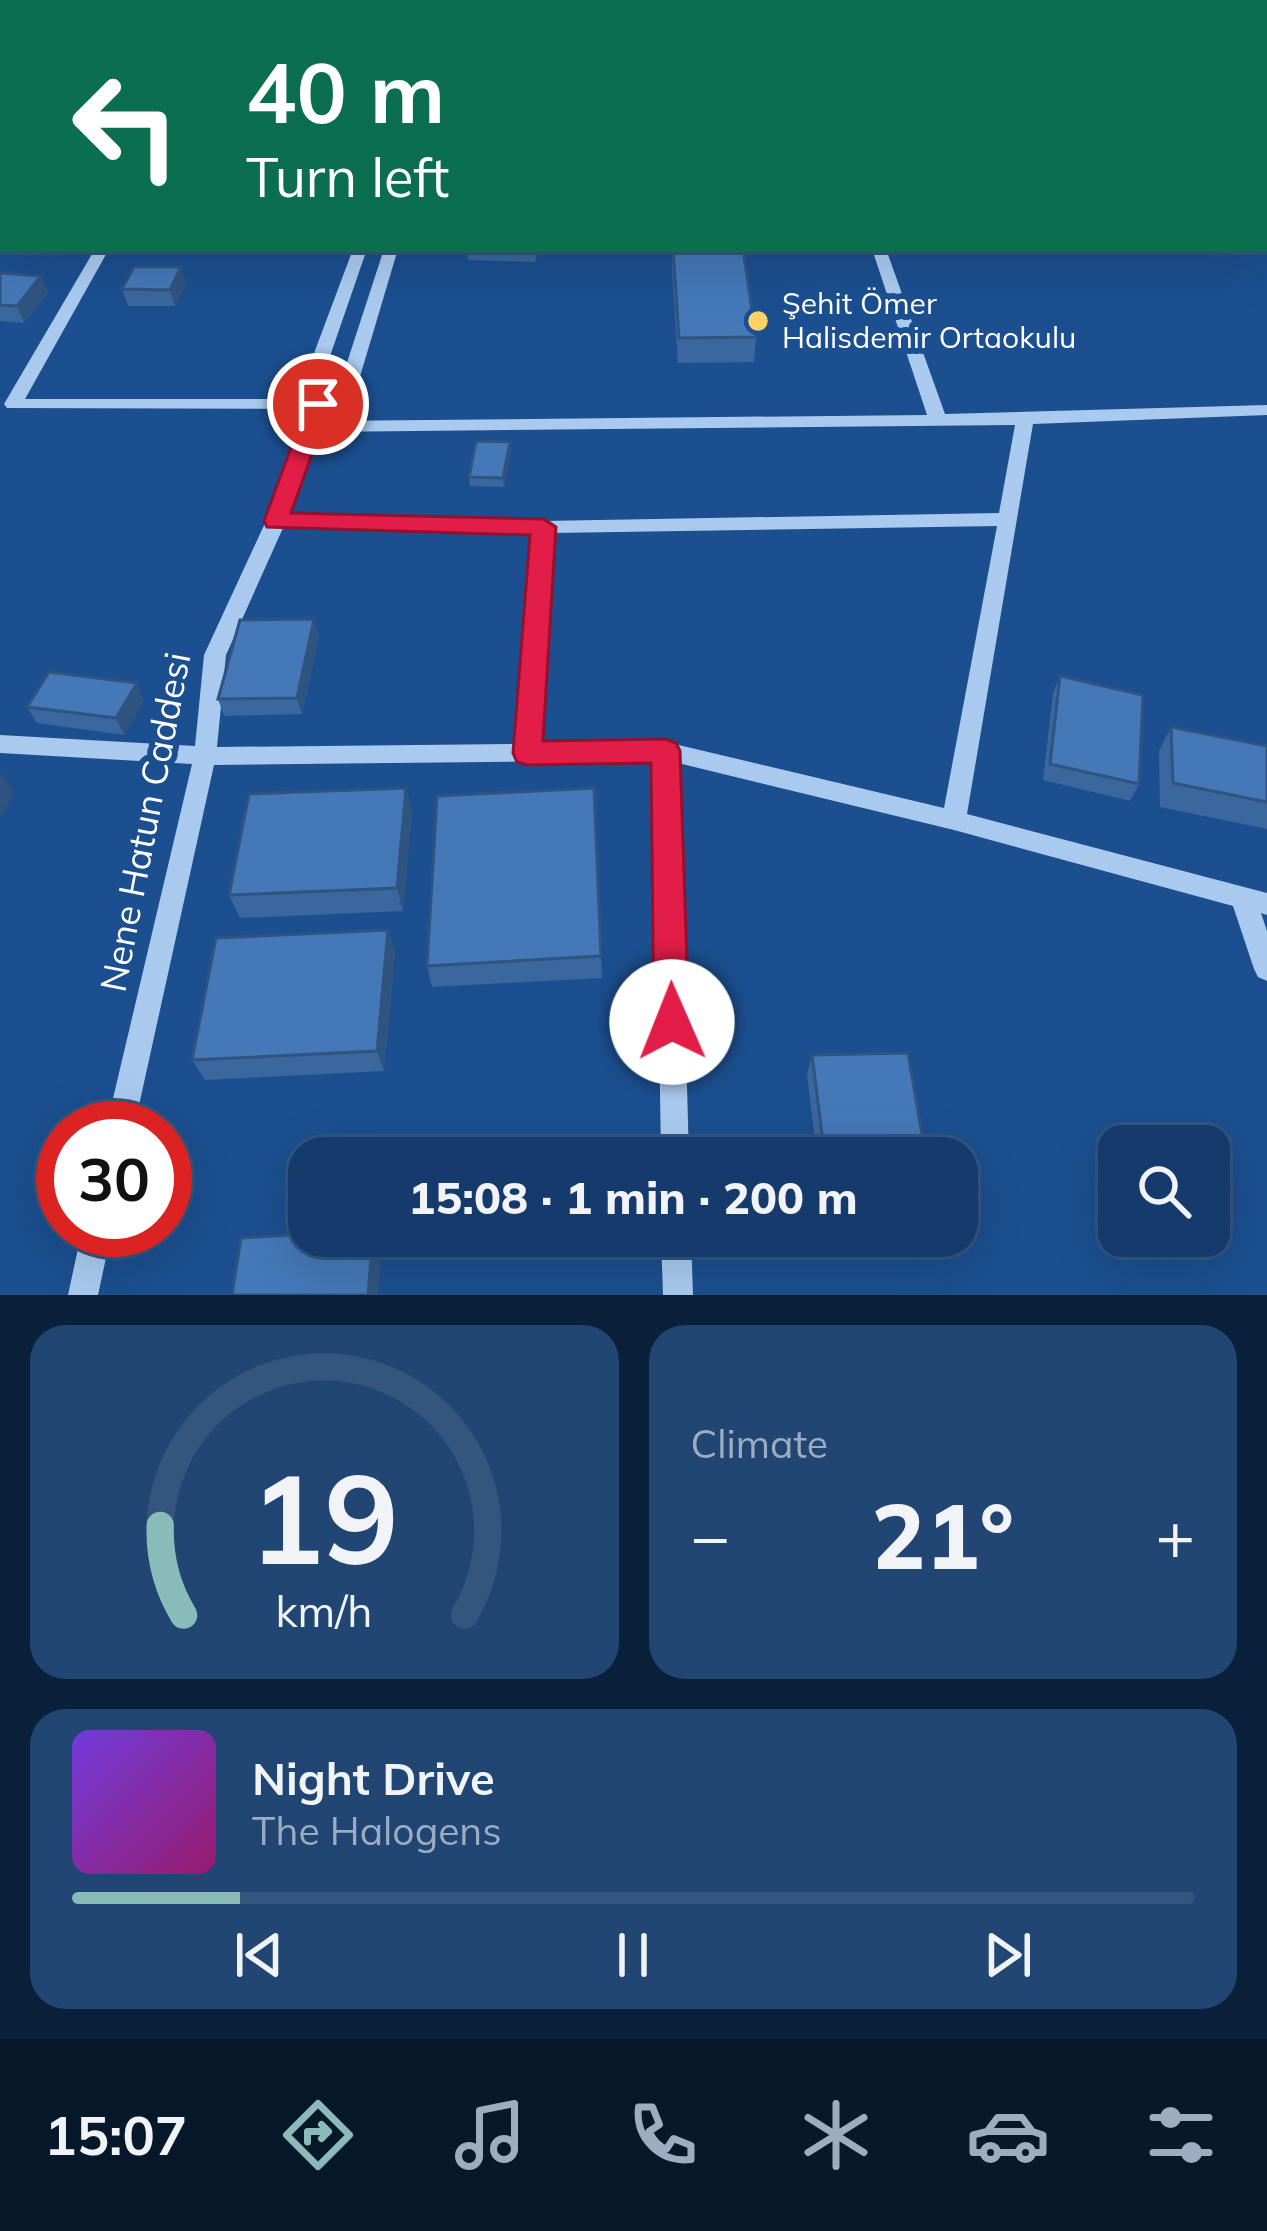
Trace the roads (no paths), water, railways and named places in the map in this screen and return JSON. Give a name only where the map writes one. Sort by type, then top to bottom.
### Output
[{"type":"street","points":[[100,252],[13,404],[314,415],[938,420],[1267,410]]},
{"type":"street","name":"Nene Hatun Caddesi","points":[[126,1101],[205,756],[215,655],[276,521],[314,415],[310,388],[359,252]]},
{"type":"street","name":"Nene Hatun Caddesi","points":[[314,415],[347,390],[390,252]]},
{"type":"street","points":[[880,252],[938,420]]},
{"type":"street","points":[[954,820],[1025,419]]},
{"type":"street","points":[[276,521],[544,527],[1009,519]]},
{"type":"street","points":[[527,753],[544,527]]},
{"type":"street","points":[[0,745],[205,756],[666,751],[954,820],[1255,902],[1267,969]]},
{"type":"street","points":[[666,751],[675,1137]]},
{"type":"street","points":[[82,1295],[91,1257]]},
{"type":"street","points":[[677,1257],[678,1295]]},
{"type":"place","name":"Şehit Ömer Halisdemir Ortaokulu","points":[[758,321]]}]
